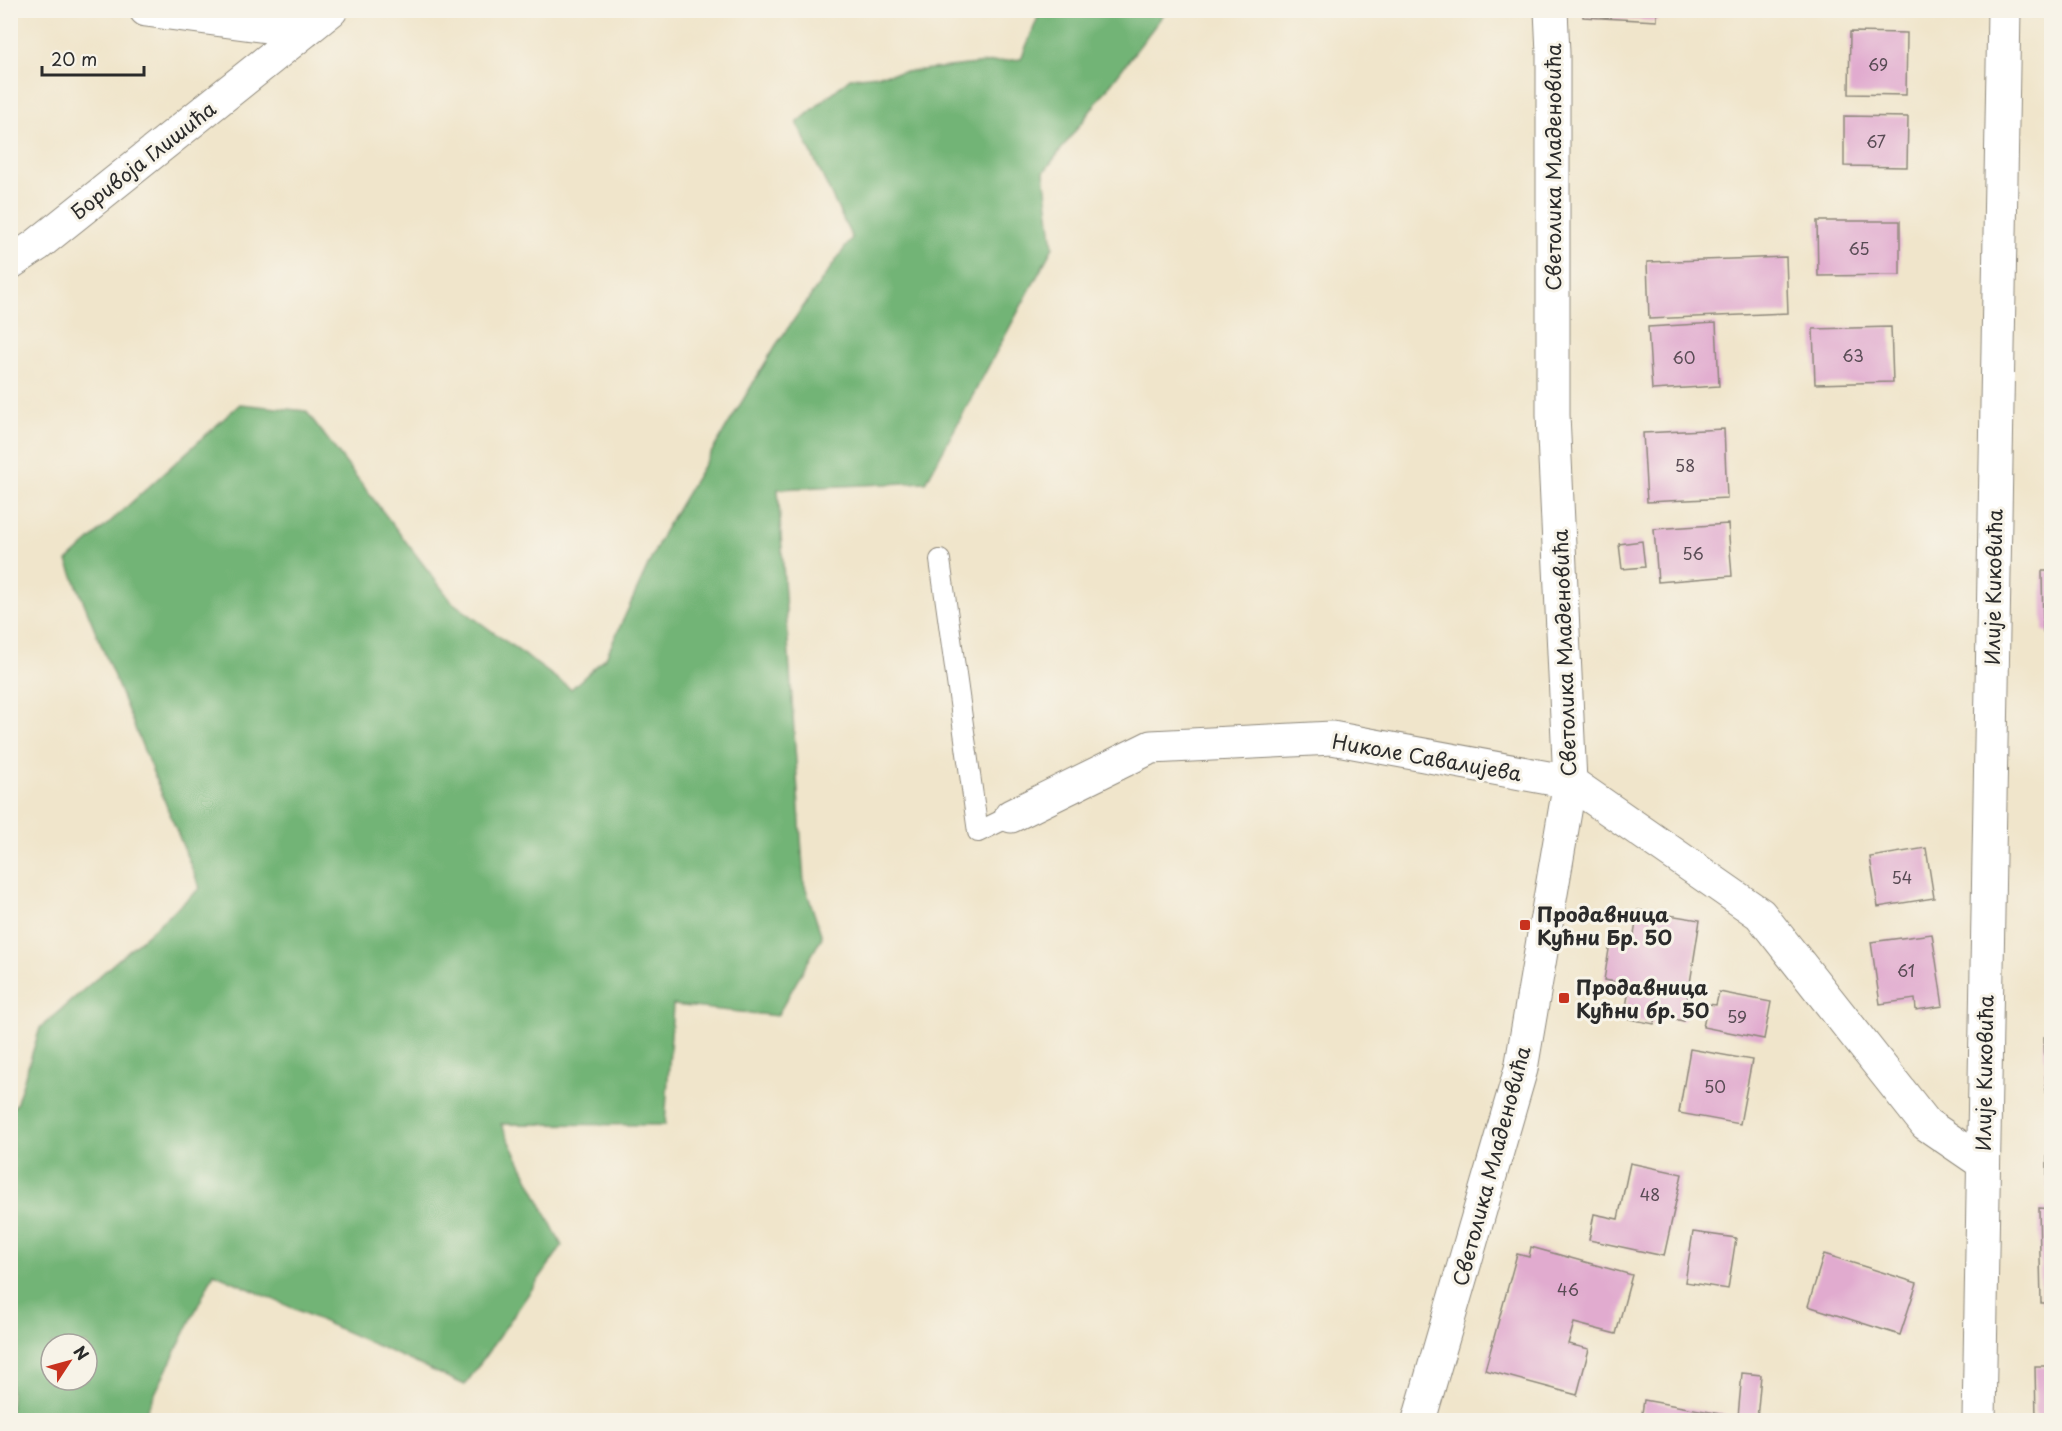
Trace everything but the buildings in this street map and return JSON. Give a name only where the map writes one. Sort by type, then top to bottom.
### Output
[{"type":"street","points":[[146,10],[301,21]]},
{"type":"street","name":"Боривоја Глишића","points":[[10,263],[36,245],[301,21],[332,10]]},
{"type":"street","name":"Светолика Младеновића","points":[[1419,1420],[1521,1069],[1570,782],[1553,415],[1551,10]]},
{"type":"street","name":"Илије Киковића","points":[[1979,1420],[2004,10]]},
{"type":"street","name":"Николе Савалијева","points":[[1011,816],[1151,747],[1332,738],[1570,782]]},
{"type":"street","name":"Илије Киковића","points":[[1570,782],[1760,914],[1926,1124],[1983,1163]]},
{"type":"lane","points":[[940,561],[978,832],[1011,816]]},
{"type":"green space","points":[[1041,10],[1166,11],[1044,172],[1053,247],[926,482],[778,489],[804,883],[822,937],[777,1016],[673,1005],[665,1125],[501,1124],[562,1246],[465,1385],[214,1273],[142,1420],[11,1420],[11,1108],[16,1105],[40,1028],[200,888],[67,561],[240,404],[306,411],[452,602],[571,689],[606,657],[663,533],[776,345],[852,238],[797,123],[850,78],[1021,59]]},
{"type":"place","name":"Продавница Кућни Бр. 50","points":[[1525,925]]},
{"type":"place","name":"Продавница Кућни бр. 50","points":[[1564,998]]}]
